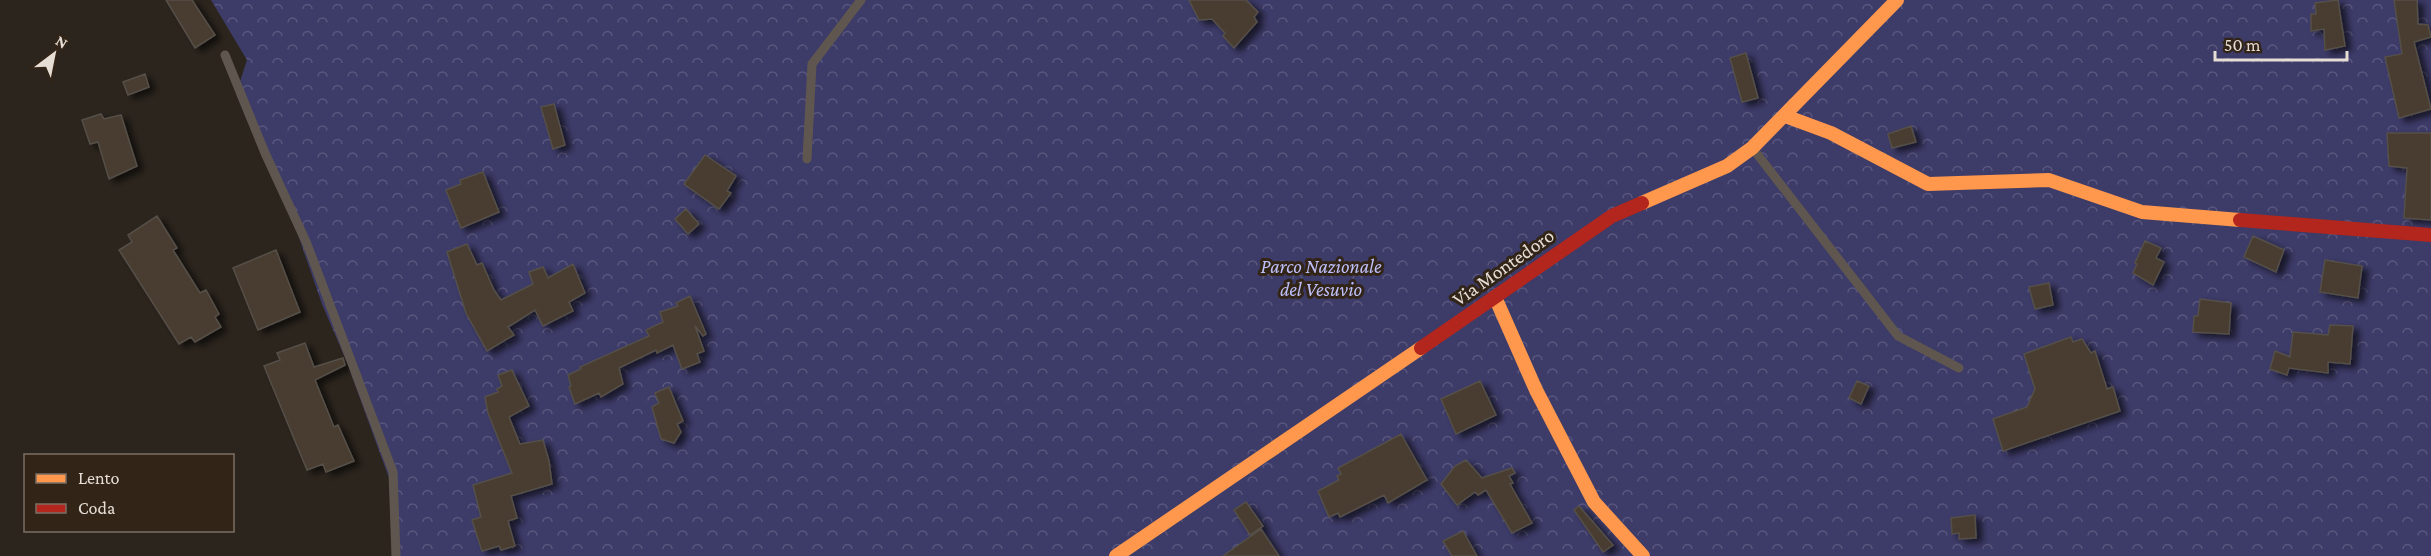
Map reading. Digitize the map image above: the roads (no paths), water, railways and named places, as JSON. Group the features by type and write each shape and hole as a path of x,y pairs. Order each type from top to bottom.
{"street":[{"name":"Via Montedoro","path":"1116,556 1612,216 1727,166 1752,148 1785,116 1897,0"},
{"path":"1785,116 1831,133 1928,184 2049,180 2142,212 2431,235"},
{"path":"1495,297 1536,390 1594,502 1643,556"}],"lane":[{"path":"807,159 812,64 861,0"},
{"path":"225,55 265,153 307,244 393,472 396,556"},
{"path":"1752,148 1898,336 1959,368"}],"park label":[{"name":"Parco Nazionale del Vesuvio","path":"1321,278"}]}
